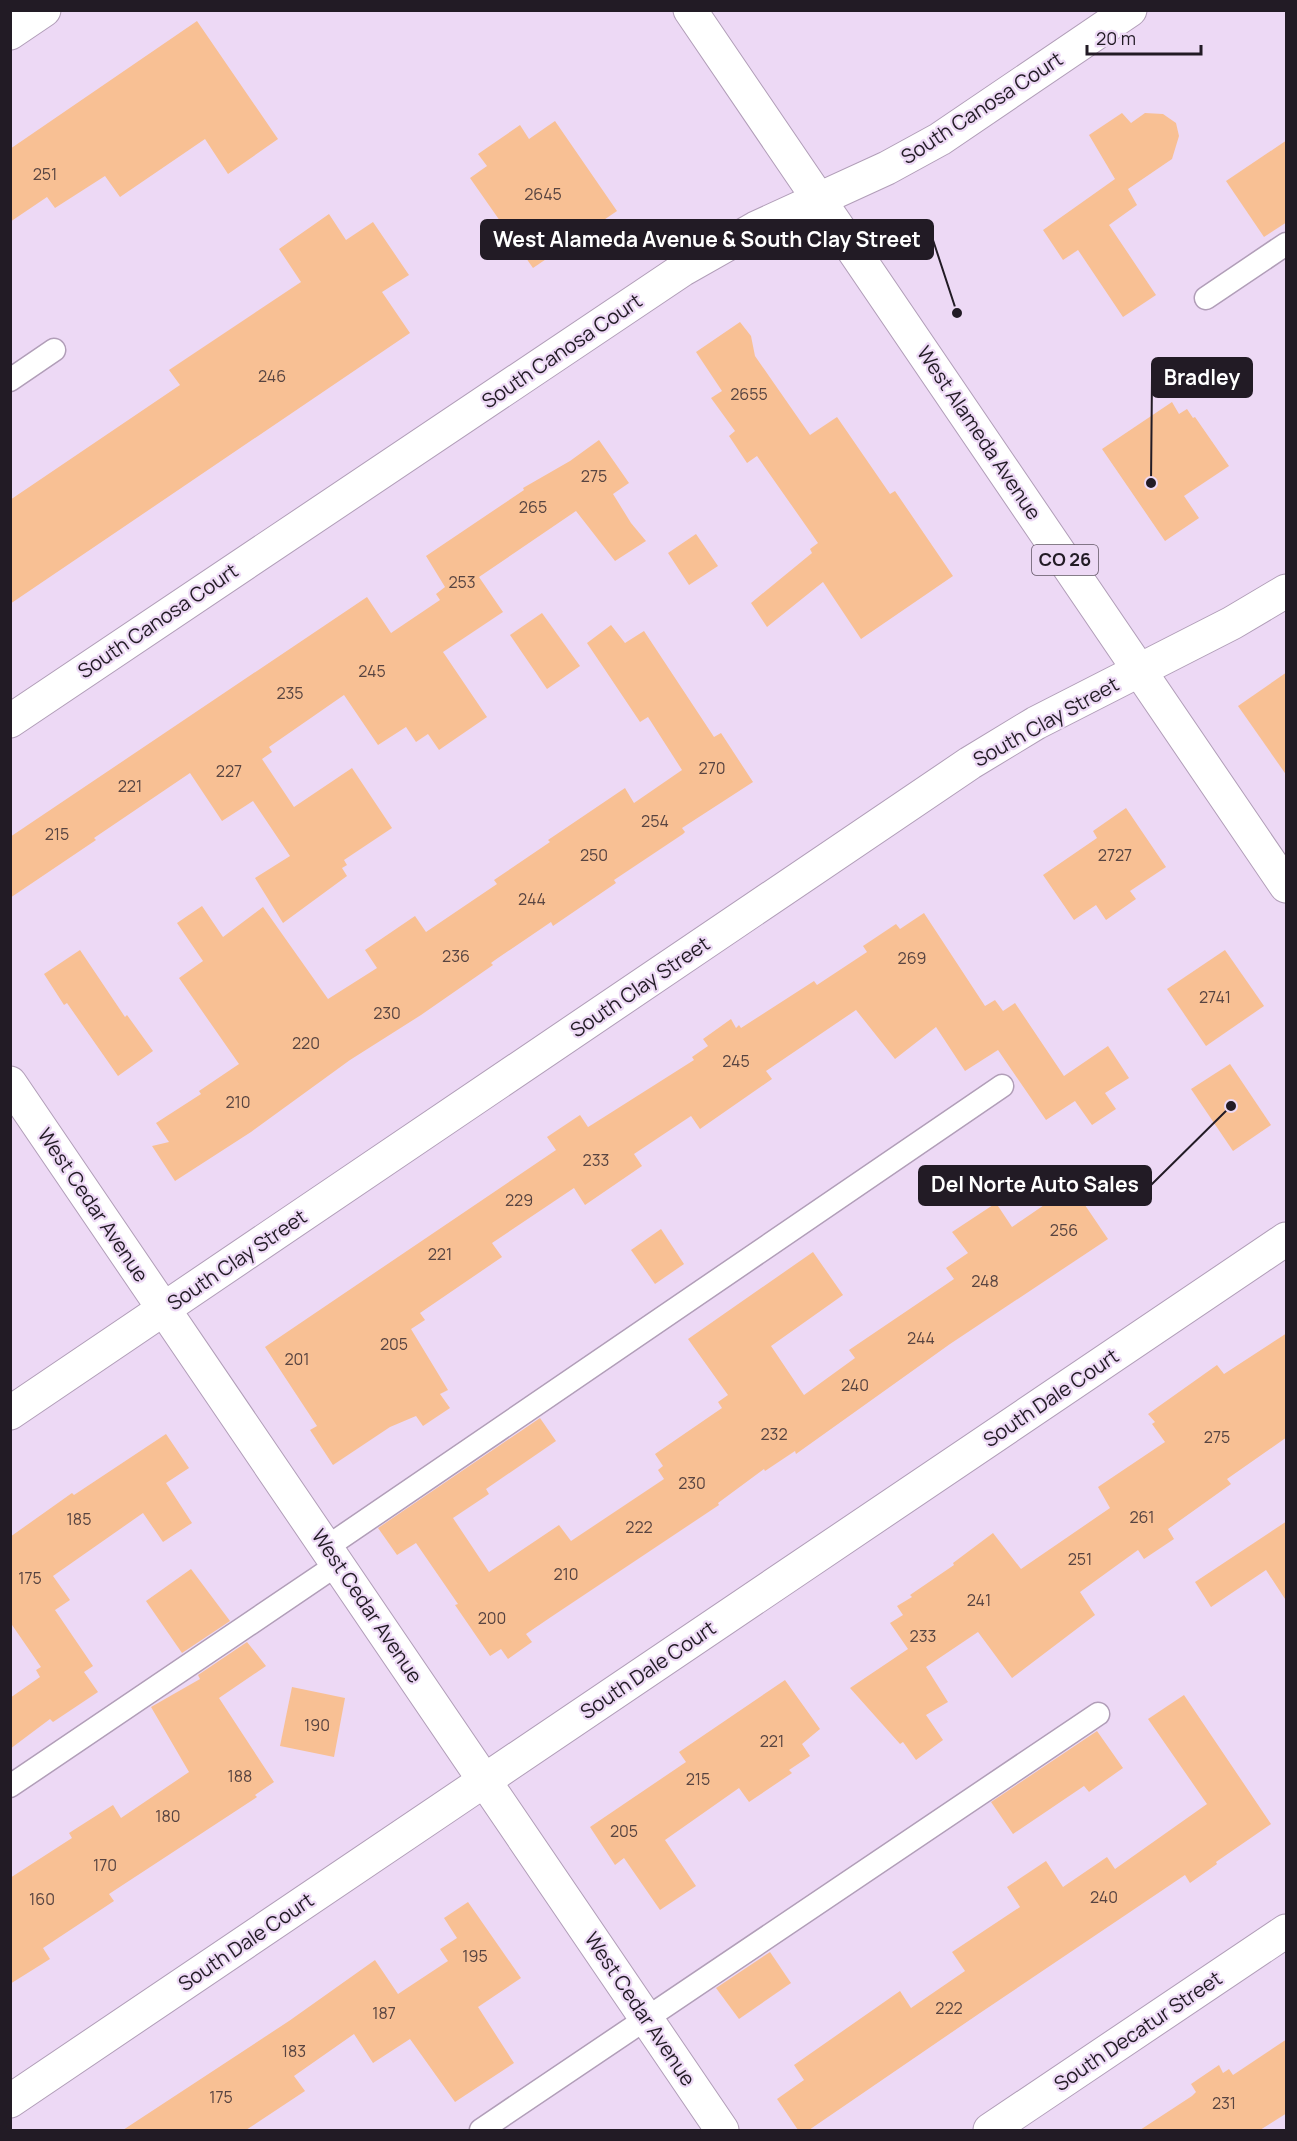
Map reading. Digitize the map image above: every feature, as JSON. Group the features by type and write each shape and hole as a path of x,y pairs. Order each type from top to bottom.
{"street":[{"path":"10,33 44,10"},
{"name":"West Alameda Avenue","path":"690,10 1287,885"},
{"name":"South Canosa Court","path":"10,721 682,270 756,228 887,168 940,139 1130,10"},
{"name":"South Clay Street","path":"10,1413 970,763 1036,723 1232,623 1287,591"},
{"name":"West Cedar Avenue","path":"10,1083 486,1779 722,2130"},
{"name":"South Dale Court","path":"10,2101 1287,1239"},
{"name":"South Decatur Street","path":"990,2130 1287,1931"}],"lane":[{"path":"1206,298 1287,244"},
{"path":"10,380 54,350"},
{"path":"10,1786 332,1555 1002,1086"},
{"path":"481,2130 1098,1714"}],"building":[{"path":"197,21 278,139 228,174 205,139 120,197 105,176 55,208 47,197 10,222 10,149"},
{"path":"1122,113 1131,123 1145,113 1163,114 1176,123 1179,136 1172,159 1128,189 1137,205 1109,225 1156,295 1123,317 1078,250 1063,260 1043,230 1115,179 1089,135"},
{"path":"555,121 617,211 533,268 470,178 487,166 478,154 520,125 529,139"},
{"path":"1287,140 1287,222 1264,237 1226,181"},
{"path":"329,214 346,240 373,222 409,275 382,292 410,333 10,604 10,500 180,385 169,370 301,282 279,249"},
{"path":"740,322 751,336 755,356 810,435 837,417 890,494 895,491 953,576 861,639 823,582 767,627 751,603 812,553 810,549 818,543 757,456 747,463 729,436 735,431 711,398 722,391 696,352"},
{"path":"1172,402 1179,414 1187,409 1193,418 1195,417 1229,466 1184,496 1199,518 1165,541 1102,449"},
{"path":"599,440 629,483 613,494 631,523 646,541 615,561 576,511 479,577 503,612 443,652 487,717 439,750 428,734 416,742 406,727 378,745 344,695 269,747 272,752 262,759 294,807 352,768 392,828 344,860 347,865 342,868 347,876 283,923 255,878 290,856 253,801 222,821 190,773 10,898 10,837 367,597 391,633 440,600 436,594 445,587 426,556 524,490 523,488 570,461"},
{"path":"696,534 718,566 689,585 668,553"},
{"path":"542,613 580,666 547,689 510,635"},
{"path":"611,625 625,643 644,631 714,737 721,733 753,782 682,828 685,832 683,834 614,880 616,883 553,926 551,922 421,1015 350,1060 251,1132 175,1181 152,1146 169,1142 156,1123 201,1094 199,1091 239,1064 179,978 203,961 177,923 202,906 223,937 263,907 328,999 377,968 365,950 415,916 426,932 497,884 494,880 550,842 548,840 625,788 634,803 682,770 648,717 640,722 587,643"},
{"path":"1287,672 1287,776 1238,706"},
{"path":"1126,808 1166,867 1130,891 1136,899 1106,920 1096,905 1074,920 1043,875 1097,838 1093,831"},
{"path":"924,913 985,1006 995,1000 1003,1011 1015,1003 1064,1076 1108,1046 1129,1078 1105,1093 1116,1109 1092,1125 1075,1101 1046,1120 998,1050 965,1071 936,1027 895,1059 856,1010 766,1071 772,1079 700,1129 691,1116 634,1154 642,1166 585,1205 574,1188 492,1243 502,1257 420,1313 425,1320 411,1329 448,1390 440,1394 450,1408 423,1426 416,1416 390,1427 333,1465 310,1430 317,1426 265,1347 556,1150 547,1137 580,1115 588,1127 694,1060 692,1057 708,1046 703,1039 731,1019 736,1028 739,1025 741,1028 814,981 817,985 867,952 863,946 896,924 900,929"},
{"path":"80,950 125,1017 127,1015 153,1051 118,1076 67,1003 64,1005 44,974"},
{"path":"1225,950 1264,1006 1206,1046 1167,989"},
{"path":"1230,1064 1271,1125 1233,1151 1191,1089"},
{"path":"1072,1186 1108,1239 950,1344 796,1454 795,1451 765,1471 764,1469 718,1503 719,1505 526,1634 532,1642 508,1659 501,1649 490,1656 416,1543 397,1555 378,1528 540,1418 556,1441 486,1489 489,1494 453,1518 489,1572 559,1525 571,1541 664,1479 658,1470 663,1466 655,1454 722,1408 718,1402 728,1395 688,1339 813,1252 843,1295 771,1346 804,1395 855,1358 849,1350 954,1279 946,1268 968,1253 952,1232 996,1203 1012,1227"},
{"path":"661,1229 684,1264 655,1284 631,1250"},
{"path":"1287,1333 1287,1437 1227,1479 1231,1484 1168,1529 1174,1539 1144,1559 1138,1550 1080,1592 1095,1615 1012,1678 978,1632 926,1667 948,1702 926,1715 943,1740 916,1760 903,1742 900,1744 850,1688 908,1649 890,1623 903,1615 897,1606 912,1597 910,1595 954,1565 953,1563 993,1533 1021,1569 1110,1508 1098,1487 1165,1442 1152,1424 1155,1422 1148,1414 1217,1365 1224,1374"},
{"path":"166,1434 189,1468 166,1483 192,1523 163,1542 143,1513 53,1576 70,1600 55,1610 93,1666 84,1672 98,1692 53,1722 50,1719 10,1749 10,1698 40,1677 36,1670 41,1667 10,1622 10,1537 72,1493 74,1495"},
{"path":"1287,1521 1287,1602 1266,1570 1211,1607 1195,1582"},
{"path":"191,1569 230,1621 182,1653 146,1601"},
{"path":"247,1642 266,1666 219,1698 274,1782 255,1795 257,1797 109,1894 114,1901 43,1948 50,1959 10,1984 10,1878 72,1838 69,1833 113,1805 121,1818 189,1772 151,1707 200,1679 198,1675"},
{"path":"785,1680 820,1729 802,1744 810,1756 789,1770 792,1773 749,1802 739,1788 665,1840 696,1886 660,1910 624,1858 615,1865 590,1827 686,1762 679,1752"},
{"path":"292,1687 345,1698 334,1757 280,1746"},
{"path":"1184,1695 1271,1824 1190,1883 1185,1875 809,2130 798,2130 777,2099 804,2080 794,2065 900,1991 911,2008 965,1971 952,1952 1020,1907 1007,1887 1046,1861 1063,1887 1107,1857 1115,1869 1207,1804 1148,1719"},
{"path":"1097,1731 1123,1768 1089,1792 1084,1786 1013,1834 991,1802"},
{"path":"468,1902 521,1978 478,2007 514,2063 455,2102 410,2039 373,2063 354,2034 294,2076 305,2091 246,2130 123,2130 289,2021 375,1960 398,1994 448,1961 440,1949 457,1938 444,1918"},
{"path":"770,1952 791,1983 739,2019 716,1988"},
{"path":"1287,2039 1287,2113 1260,2130 1140,2130 1192,2096 1196,2092 1191,2084 1219,2065 1223,2073 1229,2069 1233,2075"}],"place":[{"name":"West Alameda Avenue & South Clay Street","path":"957,313"},
{"name":"Bradley","path":"1151,483"},
{"name":"Del Norte Auto Sales","path":"1231,1106"}]}
